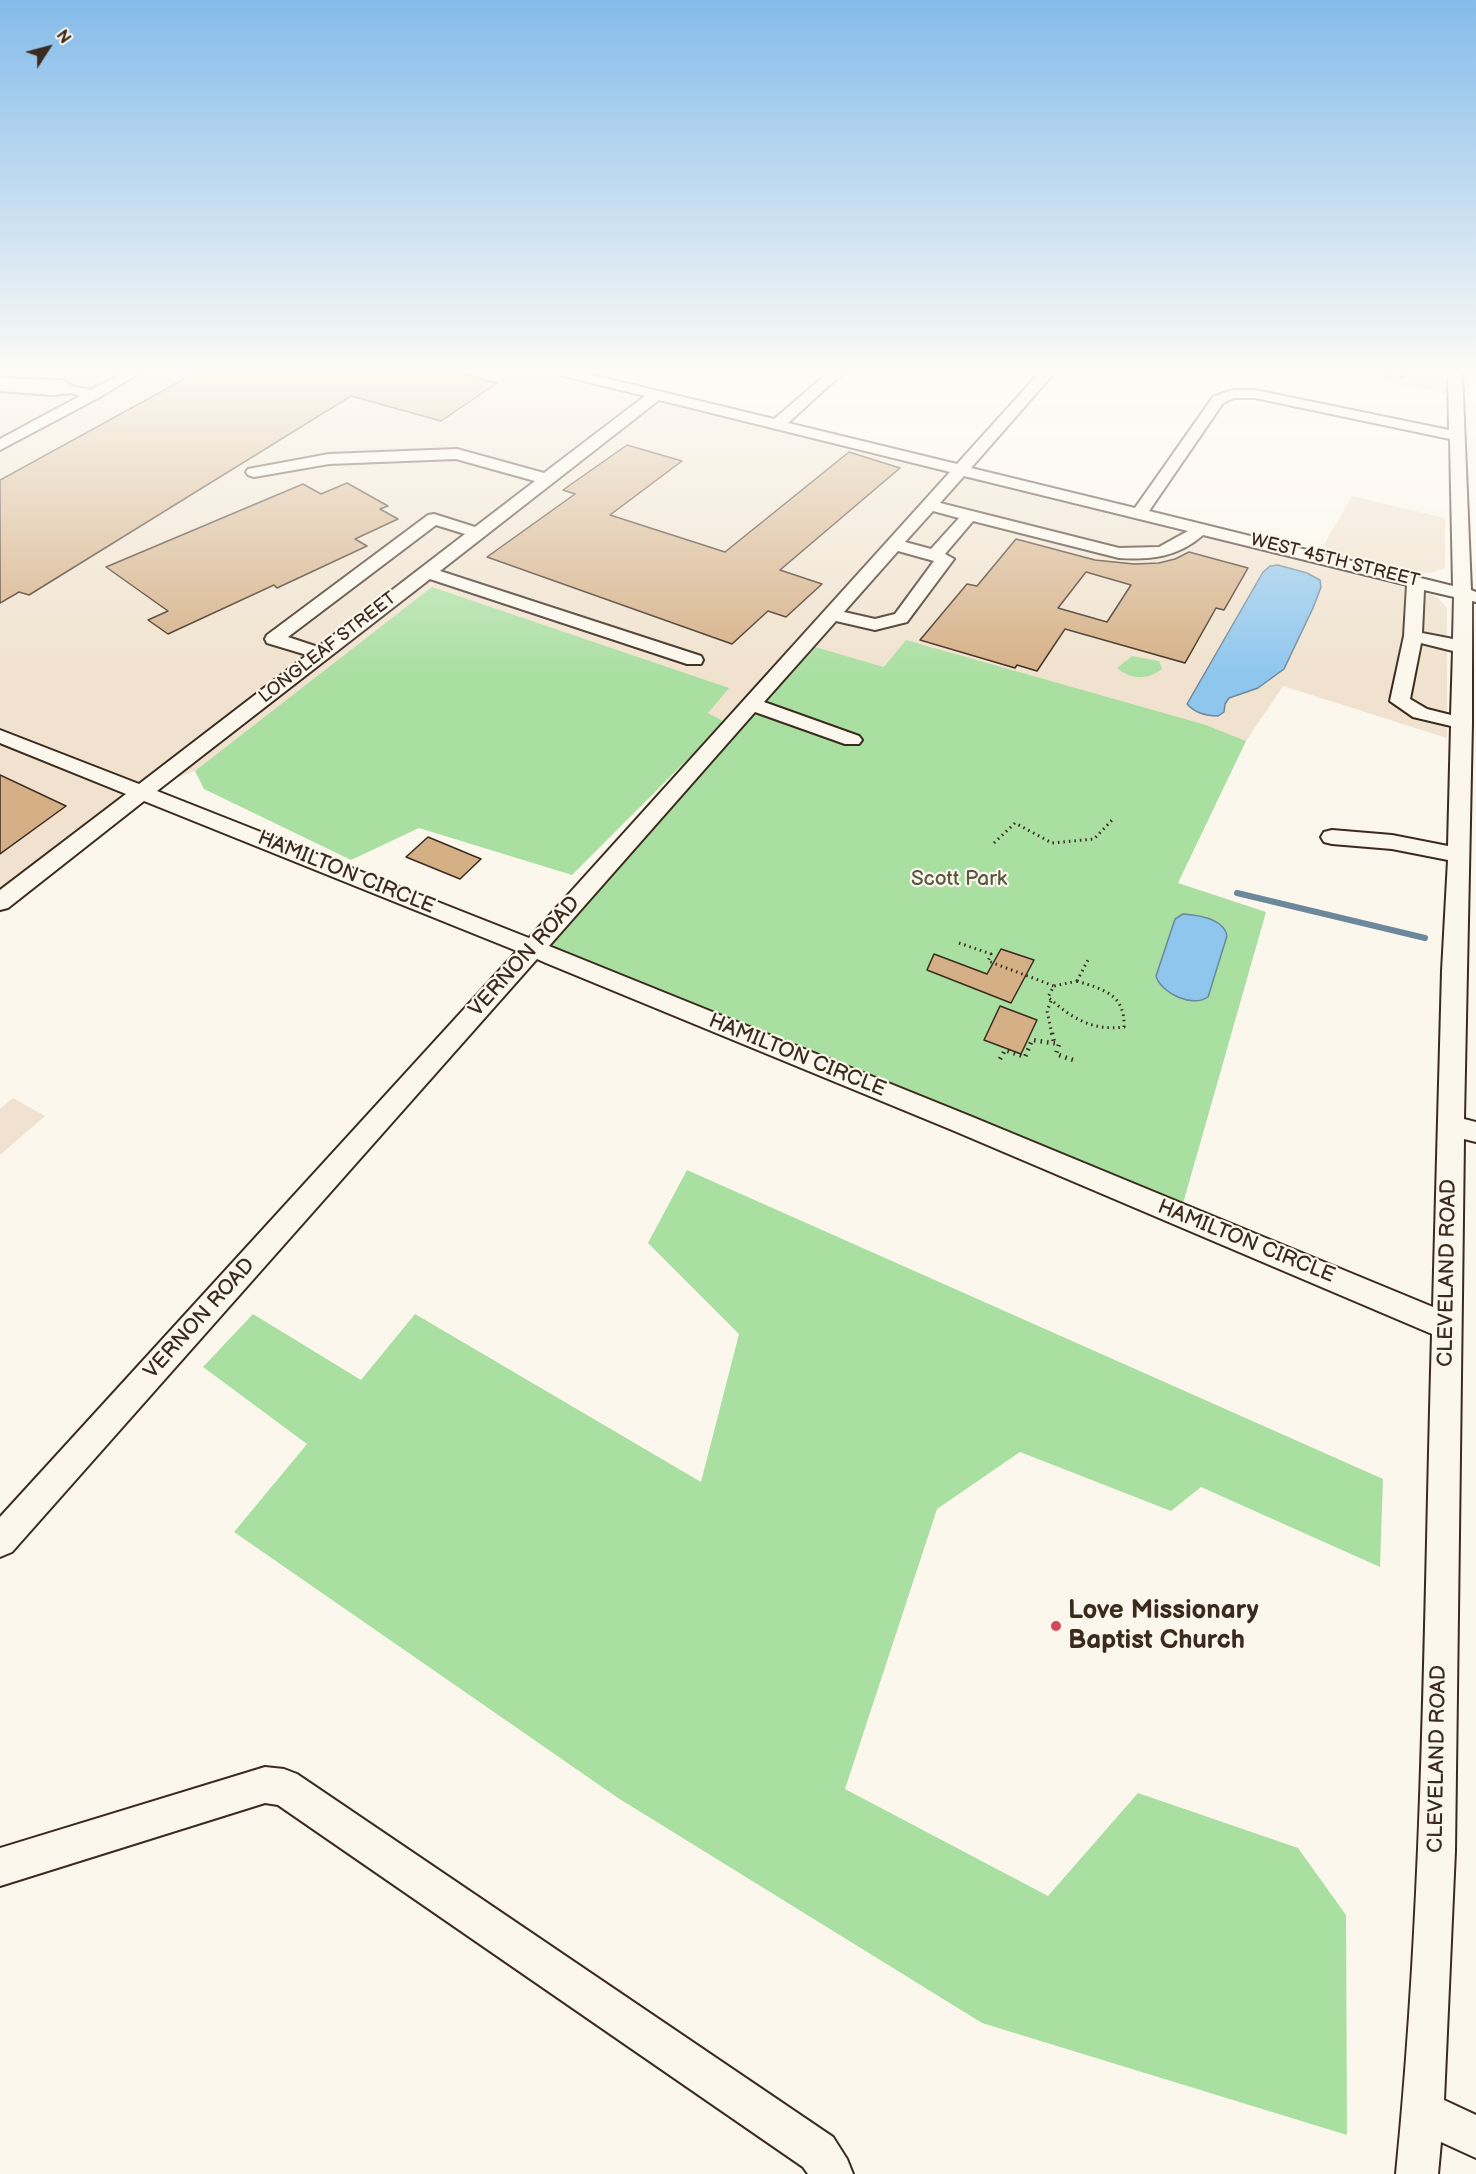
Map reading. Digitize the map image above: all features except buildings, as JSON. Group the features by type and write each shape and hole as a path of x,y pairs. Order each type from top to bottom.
{"street":[{"path":"527,473 547,479"},
{"name":"LONGLEAF STREET","path":"0,902 554,473"},
{"name":"VERNON ROAD","path":"0,1541 957,473"},
{"name":"WEST 45TH STREET","path":"974,473 1469,595"},
{"path":"1140,513 1167,473"},
{"name":"CLEVELAND ROAD","path":"1417,2174 1424,2111 1436,1851 1448,1327 1464,1129 1454,971 1459,855 1462,647 1469,595 1468,542 1458,473"},
{"path":"1459,486 1476,490"},
{"path":"928,505 1119,553 1150,555 1166,552 1185,543 1201,528"},
{"path":"934,555 969,516"},
{"path":"321,654 274,639 434,519 477,533"},
{"path":"830,614 875,625 901,618 945,559 893,544"},
{"path":"427,572 694,660"},
{"path":"1416,582 1413,636 1400,701 1420,713 1462,723"},
{"path":"1413,636 1462,647"},
{"path":"750,704 852,740"},
{"name":"HAMILTON CIRCLE","path":"0,736 961,1123 1448,1327"},
{"path":"1332,837 1392,842 1459,855"},
{"path":"0,1867 265,1785 284,1787 818,2152 832,2174"},
{"path":"1424,2111 1476,2137"}],"path":[{"path":"994,843 1015,823 1052,843 1094,839 1114,818"},
{"path":"959,943 992,954 987,961 1054,986 1077,981 1103,990 1121,1003 1125,1009 1124,1027 1107,1030 1095,1028 1071,1015 1048,997 1054,986"},
{"path":"1077,981 1088,960"},
{"path":"1051,1001 1047,1011 1054,1041"},
{"path":"1000,1059 1005,1050 1025,1057 1032,1040 1040,1043 1054,1041 1059,1044 1056,1054 1073,1060"}],"shaded area":[{"path":"0,473 945,473 1427,593 1437,597 1447,608 1447,738 1283,686 1246,741 1206,725 884,667 812,646 725,722 707,713 728,688 195,771 174,779 0,913"},
{"path":"1352,496 1445,518 1445,568 1430,573 1419,573 1321,550"},
{"path":"13,1098 45,1116 0,1155 0,1109"}],"green space":[{"path":"432,587 729,688 708,713 725,722 572,875 419,828 351,860 204,789 195,771"},
{"name":"Scott Park","path":"906,640 1206,725 1246,741 1178,883 1266,912 1182,1207 547,946 812,646 884,667"},
{"path":"1132,656 1159,661 1162,669 1157,673 1140,677 1128,675 1117,668"},
{"path":"687,1170 1383,1479 1380,1567 1201,1487 1171,1511 1020,1452 937,1509 845,1789 1048,1896 1138,1793 1298,1848 1346,1915 1347,2135 982,2023 618,1798 234,1532 307,1444 203,1367 253,1314 361,1380 415,1314 701,1482 739,1334 648,1243"}],"water":[{"path":"1278,565 1307,573 1320,580 1321,587 1284,669 1258,688 1229,698 1224,712 1218,716 1197,712 1187,704 1263,572 1270,566"},
{"path":"1183,914 1216,921 1225,930 1227,936 1208,997 1201,1000 1186,1000 1170,993 1156,976 1175,919"}],"waterway":[{"path":"1237,893 1425,938"}],"place":[{"name":"Love Missionary Baptist Church","path":"1056,1626"}]}
